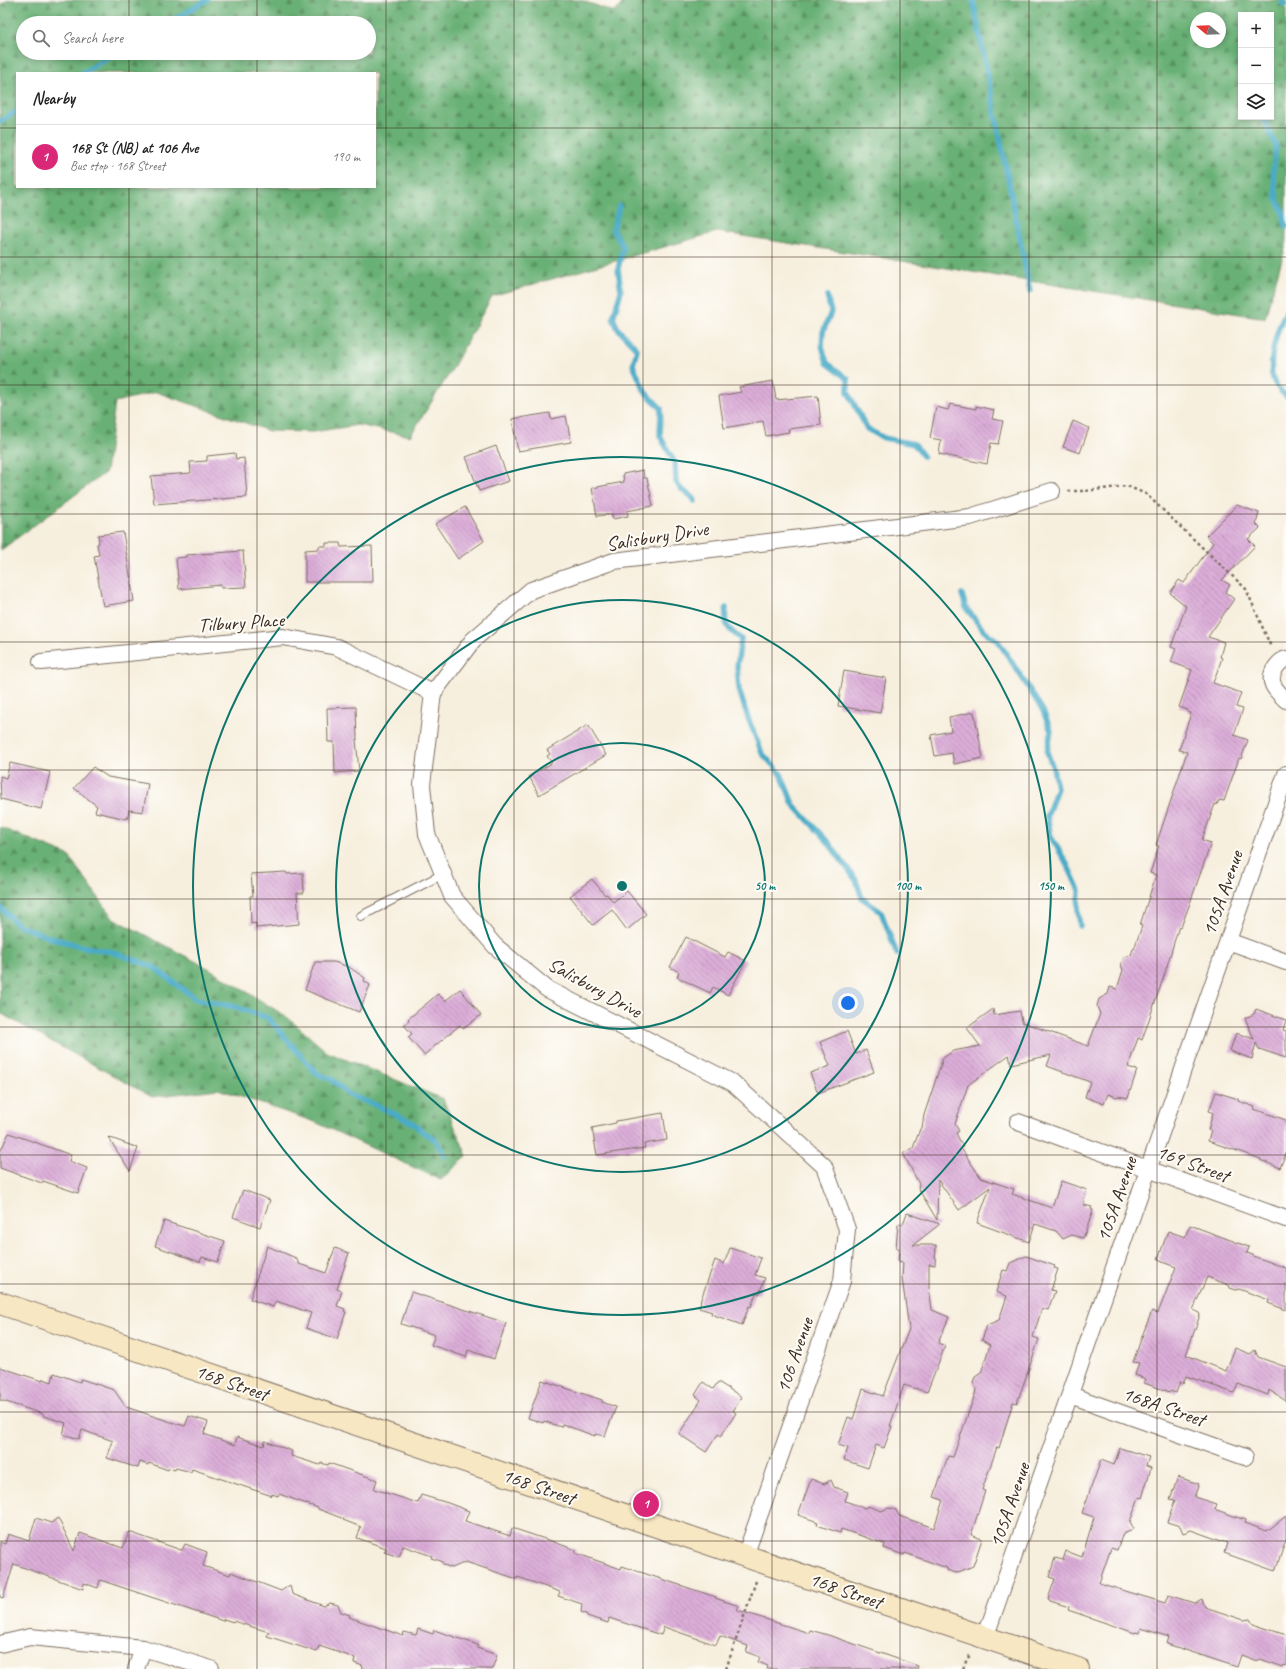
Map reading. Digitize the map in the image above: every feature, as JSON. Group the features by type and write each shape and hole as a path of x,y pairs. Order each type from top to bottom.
{"street":[{"name":"Salisbury Drive","path":"824,1166 732,1083 547,989 495,946 452,896 428,834 422,785 433,693 473,640 531,590 614,561 970,517 1052,491"},
{"name":"Tilbury Place","path":"41,662 283,636 337,647 433,693"},
{"path":"1280,656 1271,678 1276,691 1286,700"},
{"name":"105A Avenue","path":"985,1638 1286,774"},
{"path":"1228,941 1286,962"},
{"name":"169 Street","path":"1018,1122 1286,1219"},
{"name":"106 Avenue","path":"745,1556 842,1281 847,1229 824,1166"},
{"name":"168 Street","path":"0,1303 1078,1669"},
{"name":"168A Street","path":"1070,1395 1245,1456"},
{"path":"0,1644 30,1638 143,1648 211,1669"},
{"path":"136,1669 143,1648"}],"lane":[{"path":"361,916 443,874"}],"path":[{"path":"1052,491 1085,491 1127,486 1146,494 1246,589 1280,656"},
{"path":"726,1669 756,1581"},
{"path":"963,1669 971,1654"}],"green space":[{"path":"8,0 580,0 615,12 625,0 1286,0 1286,245 1265,318 717,232 492,296 451,371 410,436 358,425 313,432 269,431 156,392 115,402 106,472 1,550 0,5"},
{"path":"0,827 68,855 113,918 210,969 287,1017 327,1052 443,1099 467,1156 441,1180 315,1122 218,1089 152,1097 0,1013"}],"building":[{"path":"773,381 776,400 818,396 821,425 788,429 789,432 766,436 763,421 724,428 719,396 741,392 739,387"},
{"path":"950,404 976,409 976,406 994,410 992,419 1003,421 998,444 991,443 987,464 939,454 941,440 930,438 936,407 948,410"},
{"path":"550,413 551,419 566,416 571,442 518,451 512,419"},
{"path":"1073,421 1089,428 1080,453 1063,447"},
{"path":"496,446 509,481 479,491 466,457"},
{"path":"235,453 236,459 244,458 247,497 154,504 151,476 191,473 190,462 207,461 207,456"},
{"path":"643,470 644,478 647,478 653,506 627,511 628,516 613,519 612,514 597,516 592,488 624,482 623,474"},
{"path":"1237,505 1259,513 1256,524 1260,528 1248,539 1255,546 1222,580 1230,585 1225,592 1234,599 1208,637 1224,642 1220,657 1222,658 1213,683 1241,693 1236,707 1243,709 1234,735 1248,740 1241,759 1239,758 1224,801 1219,800 1217,805 1215,804 1202,840 1211,843 1181,927 1179,926 1142,1040 1138,1038 1128,1067 1137,1070 1128,1098 1108,1094 1104,1104 1085,1097 1090,1082 1047,1066 1051,1055 1011,1064 1009,1055 968,1085 955,1124 959,1131 956,1133 963,1147 961,1148 981,1178 1014,1189 1012,1194 1052,1208 1061,1181 1087,1190 1083,1201 1085,1202 1084,1205 1092,1207 1091,1209 1093,1210 1086,1231 1083,1238 1072,1235 1063,1239 1056,1231 1035,1224 1029,1242 977,1223 990,1187 959,1210 938,1180 937,1220 918,1188 919,1184 903,1153 913,1148 920,1129 922,1128 924,1115 943,1058 953,1051 980,1046 967,1028 993,1009 994,1015 1020,1011 1022,1022 1088,1046 1100,1014 1097,1006 1099,999 1108,994 1110,987 1117,989 1123,970 1121,965 1124,957 1131,955 1134,949 1156,875 1150,873 1159,846 1156,845 1187,752 1179,750 1191,713 1187,712 1188,710 1179,707 1192,670 1171,662 1176,649 1171,647 1186,606 1170,593 1179,580 1184,583 1213,543 1206,536"},
{"path":"465,507 484,541 458,559 435,524"},
{"path":"123,532 134,601 103,606 94,556 99,555 97,544 99,543 98,535"},
{"path":"326,543 340,543 341,547 372,546 373,582 305,582 305,550 319,549 319,546 326,546"},
{"path":"243,551 246,587 221,588 221,585 179,589 176,558 186,557 186,555"},
{"path":"844,671 886,678 880,713 838,706"},
{"path":"356,707 357,740 356,739 359,771 335,773 334,742 328,742 327,708"},
{"path":"974,712 983,758 954,764 952,753 935,756 931,735 951,731 949,717"},
{"path":"588,725 606,755 539,795 529,776 552,763 547,756 550,754 547,750"},
{"path":"10,763 50,772 41,809 1,799 0,776 6,778"},
{"path":"93,767 108,777 148,784 143,812 129,810 127,819 95,812 97,806 74,788"},
{"path":"286,872 287,874 303,873 304,893 297,893 299,924 256,928 256,923 251,924 250,896 253,896 251,874"},
{"path":"592,879 613,902 627,891 646,914 627,930 612,910 593,925 570,896"},
{"path":"686,937 725,957 728,952 746,961 728,995 713,987 710,993 677,977 679,972 670,967"},
{"path":"315,962 334,962 349,967 365,978 364,981 370,985 359,1012 305,990"},
{"path":"460,989 481,1015 463,1029 460,1025 424,1055 408,1037 412,1034 404,1025 409,1021 408,1019 438,994 445,1001"},
{"path":"1256,1009 1286,1020 1283,1030 1286,1031 1286,1058 1259,1049 1256,1043 1252,1059 1230,1051 1236,1033 1254,1039 1245,1018 1254,1014"},
{"path":"847,1031 856,1054 866,1050 874,1072 818,1093 810,1073 830,1066 820,1042"},
{"path":"1216,1092 1238,1099 1238,1101 1255,1107 1254,1109 1286,1120 1286,1153 1280,1168 1260,1160 1261,1159 1208,1141 1211,1131 1208,1130 1213,1113 1209,1111"},
{"path":"663,1113 667,1140 644,1144 645,1148 597,1155 592,1128 616,1123 616,1121"},
{"path":"9,1133 71,1155 69,1161 87,1168 78,1193 43,1181 42,1183 0,1168 0,1152"},
{"path":"108,1137 138,1148 130,1171 121,1157"},
{"path":"243,1190 270,1200 260,1227 233,1217"},
{"path":"907,1213 940,1224 913,1245 936,1245 935,1265 929,1264 929,1287 932,1310 949,1317 938,1343 945,1346 927,1392 904,1385 884,1448 876,1445 868,1468 844,1460 848,1448 838,1445 848,1417 853,1419 863,1389 883,1396 909,1329 902,1278 903,1263 898,1262 899,1248 896,1248 898,1224 903,1224"},
{"path":"164,1221 225,1241 218,1262 202,1257 200,1262 155,1246"},
{"path":"1190,1225 1249,1247 1247,1253 1286,1268 1286,1310 1268,1303 1269,1300 1239,1289 1236,1290 1230,1288 1229,1285 1207,1277 1193,1310 1200,1315 1186,1355 1226,1371 1235,1348 1250,1354 1255,1350 1258,1357 1286,1367 1286,1401 1269,1390 1268,1395 1238,1384 1234,1393 1186,1376 1183,1384 1180,1382 1176,1393 1170,1392 1144,1383 1146,1379 1135,1375 1139,1363 1133,1362 1144,1331 1152,1311 1158,1313 1176,1267 1158,1259 1168,1231 1185,1237"},
{"path":"267,1246 296,1258 299,1264 326,1273 335,1248 349,1253 337,1289 342,1291 337,1306 345,1309 344,1311 346,1312 337,1339 306,1328 311,1313 276,1301 273,1307 250,1299"},
{"path":"730,1248 761,1258 755,1275 765,1278 759,1294 756,1293 751,1307 749,1306 742,1325 699,1308 715,1260 724,1264"},
{"path":"1026,1256 1055,1266 1054,1268 1058,1269 1051,1290 1055,1291 1048,1310 1042,1308 1033,1337 1039,1339 1017,1403 1013,1402 999,1448 997,1447 982,1490 985,1491 971,1535 982,1539 973,1566 956,1573 947,1570 947,1568 905,1553 904,1555 884,1548 885,1544 841,1529 840,1533 817,1525 818,1522 798,1515 811,1479 824,1484 831,1480 834,1487 848,1492 845,1501 865,1508 868,1506 881,1511 889,1508 896,1510 899,1516 934,1528 943,1500 934,1497 948,1456 953,1457 975,1394 976,1389 973,1382 975,1377 981,1373 990,1345 982,1340 987,1325 999,1320 1007,1296 996,1292 1003,1270 1007,1271 1010,1263"},
{"path":"411,1292 506,1323 494,1359 468,1350 466,1357 431,1345 435,1335 401,1324"},
{"path":"0,1367 42,1381 43,1379 52,1382 54,1373 80,1382 81,1379 114,1390 126,1407 185,1426 189,1416 208,1422 204,1434 235,1445 237,1437 264,1446 265,1441 292,1451 291,1456 320,1465 321,1463 328,1465 329,1463 377,1480 374,1489 418,1503 421,1495 469,1511 465,1521 510,1536 512,1528 576,1550 575,1553 621,1569 622,1566 716,1597 715,1598 739,1606 737,1610 809,1633 810,1630 828,1635 918,1666 917,1669 767,1669 768,1666 758,1662 760,1657 746,1652 748,1646 720,1636 716,1645 664,1627 661,1635 609,1618 608,1623 587,1616 587,1614 581,1612 582,1604 558,1596 560,1592 518,1577 517,1579 466,1562 452,1568 444,1565 441,1561 431,1558 432,1556 403,1546 399,1557 384,1552 386,1548 357,1538 361,1527 318,1508 279,1494 278,1496 272,1494 272,1496 192,1469 191,1472 176,1468 175,1470 169,1468 168,1470 149,1463 148,1465 140,1462 138,1468 107,1458 113,1441 82,1430 79,1439 63,1434 66,1423 0,1400"},
{"path":"542,1380 602,1400 602,1402 616,1407 605,1436 595,1434 595,1436 562,1424 561,1427 544,1421 543,1423 528,1418"},
{"path":"703,1382 713,1389 718,1382 742,1397 733,1411 736,1413 721,1436 718,1434 706,1452 679,1434 701,1400 695,1395"},
{"path":"1120,1448 1149,1457 1146,1466 1151,1468 1142,1498 1139,1497 1130,1522 1133,1529 1123,1533 1117,1550 1111,1548 1099,1583 1165,1603 1168,1595 1194,1603 1202,1599 1205,1607 1244,1620 1250,1619 1253,1624 1286,1635 1286,1667 1283,1666 1282,1668 1258,1659 1257,1661 1241,1655 1237,1667 1167,1644 1169,1637 1141,1628 1140,1633 1135,1633 1068,1610 1069,1607 1048,1599 1055,1579 1049,1577 1055,1558 1063,1560 1066,1551 1082,1557 1094,1517 1082,1513 1101,1460 1114,1465"},
{"path":"1178,1477 1199,1484 1194,1497 1216,1504 1214,1509 1245,1520 1244,1523 1267,1531 1286,1516 1286,1540 1275,1571 1224,1553 1227,1543 1191,1530 1183,1533 1180,1526 1167,1522 1175,1500 1170,1499"},
{"path":"36,1518 51,1523 58,1518 74,1551 80,1533 123,1548 129,1532 181,1550 185,1544 207,1552 203,1566 230,1575 231,1572 281,1591 290,1585 292,1594 324,1606 330,1603 338,1605 341,1612 350,1615 349,1617 403,1636 404,1632 416,1635 418,1629 433,1634 434,1630 478,1645 477,1648 497,1655 492,1669 362,1669 363,1666 354,1663 355,1658 319,1646 317,1652 267,1636 269,1632 233,1621 224,1619 223,1621 100,1580 98,1588 84,1583 83,1589 14,1564 3,1598 0,1597 0,1542 5,1544 8,1534 29,1541"}],"waterway":[{"path":"180,16 207,0"},
{"path":"973,0 1030,291"},
{"path":"1282,3 1286,4"},
{"path":"84,72 104,60"},
{"path":"0,121 16,112"},
{"path":"1264,120 1276,146 1273,172 1277,200 1283,212 1286,227"},
{"path":"619,206 613,230 623,247 618,269 621,291 613,318 618,329 637,349 633,365 645,392 661,408 660,436 675,463 676,482 680,488 695,501"},
{"path":"827,296 831,312 823,332 822,346 827,363 848,379 848,392 867,429 884,438 914,444 923,456"},
{"path":"1286,312 1279,326 1274,344 1272,363 1274,382 1278,389 1286,396"},
{"path":"962,594 966,608 984,631 998,641 1021,676 1043,711 1051,731 1047,752 1053,768 1057,788 1047,816 1051,837 1067,864 1079,890 1078,910 1080,926"},
{"path":"726,608 726,623 732,632 741,639 737,666 739,690 762,753 781,774 793,804 828,842 856,880 862,898 881,912 897,954"},
{"path":"0,907 18,925 48,937 80,946 112,952 152,966 196,999 236,1007 268,1018 317,1074 331,1079 349,1095 378,1106 413,1123 423,1132 435,1139 445,1156"}],"place":[{"name":"168 St (NB) at 106 Ave","path":"646,1504"}]}
